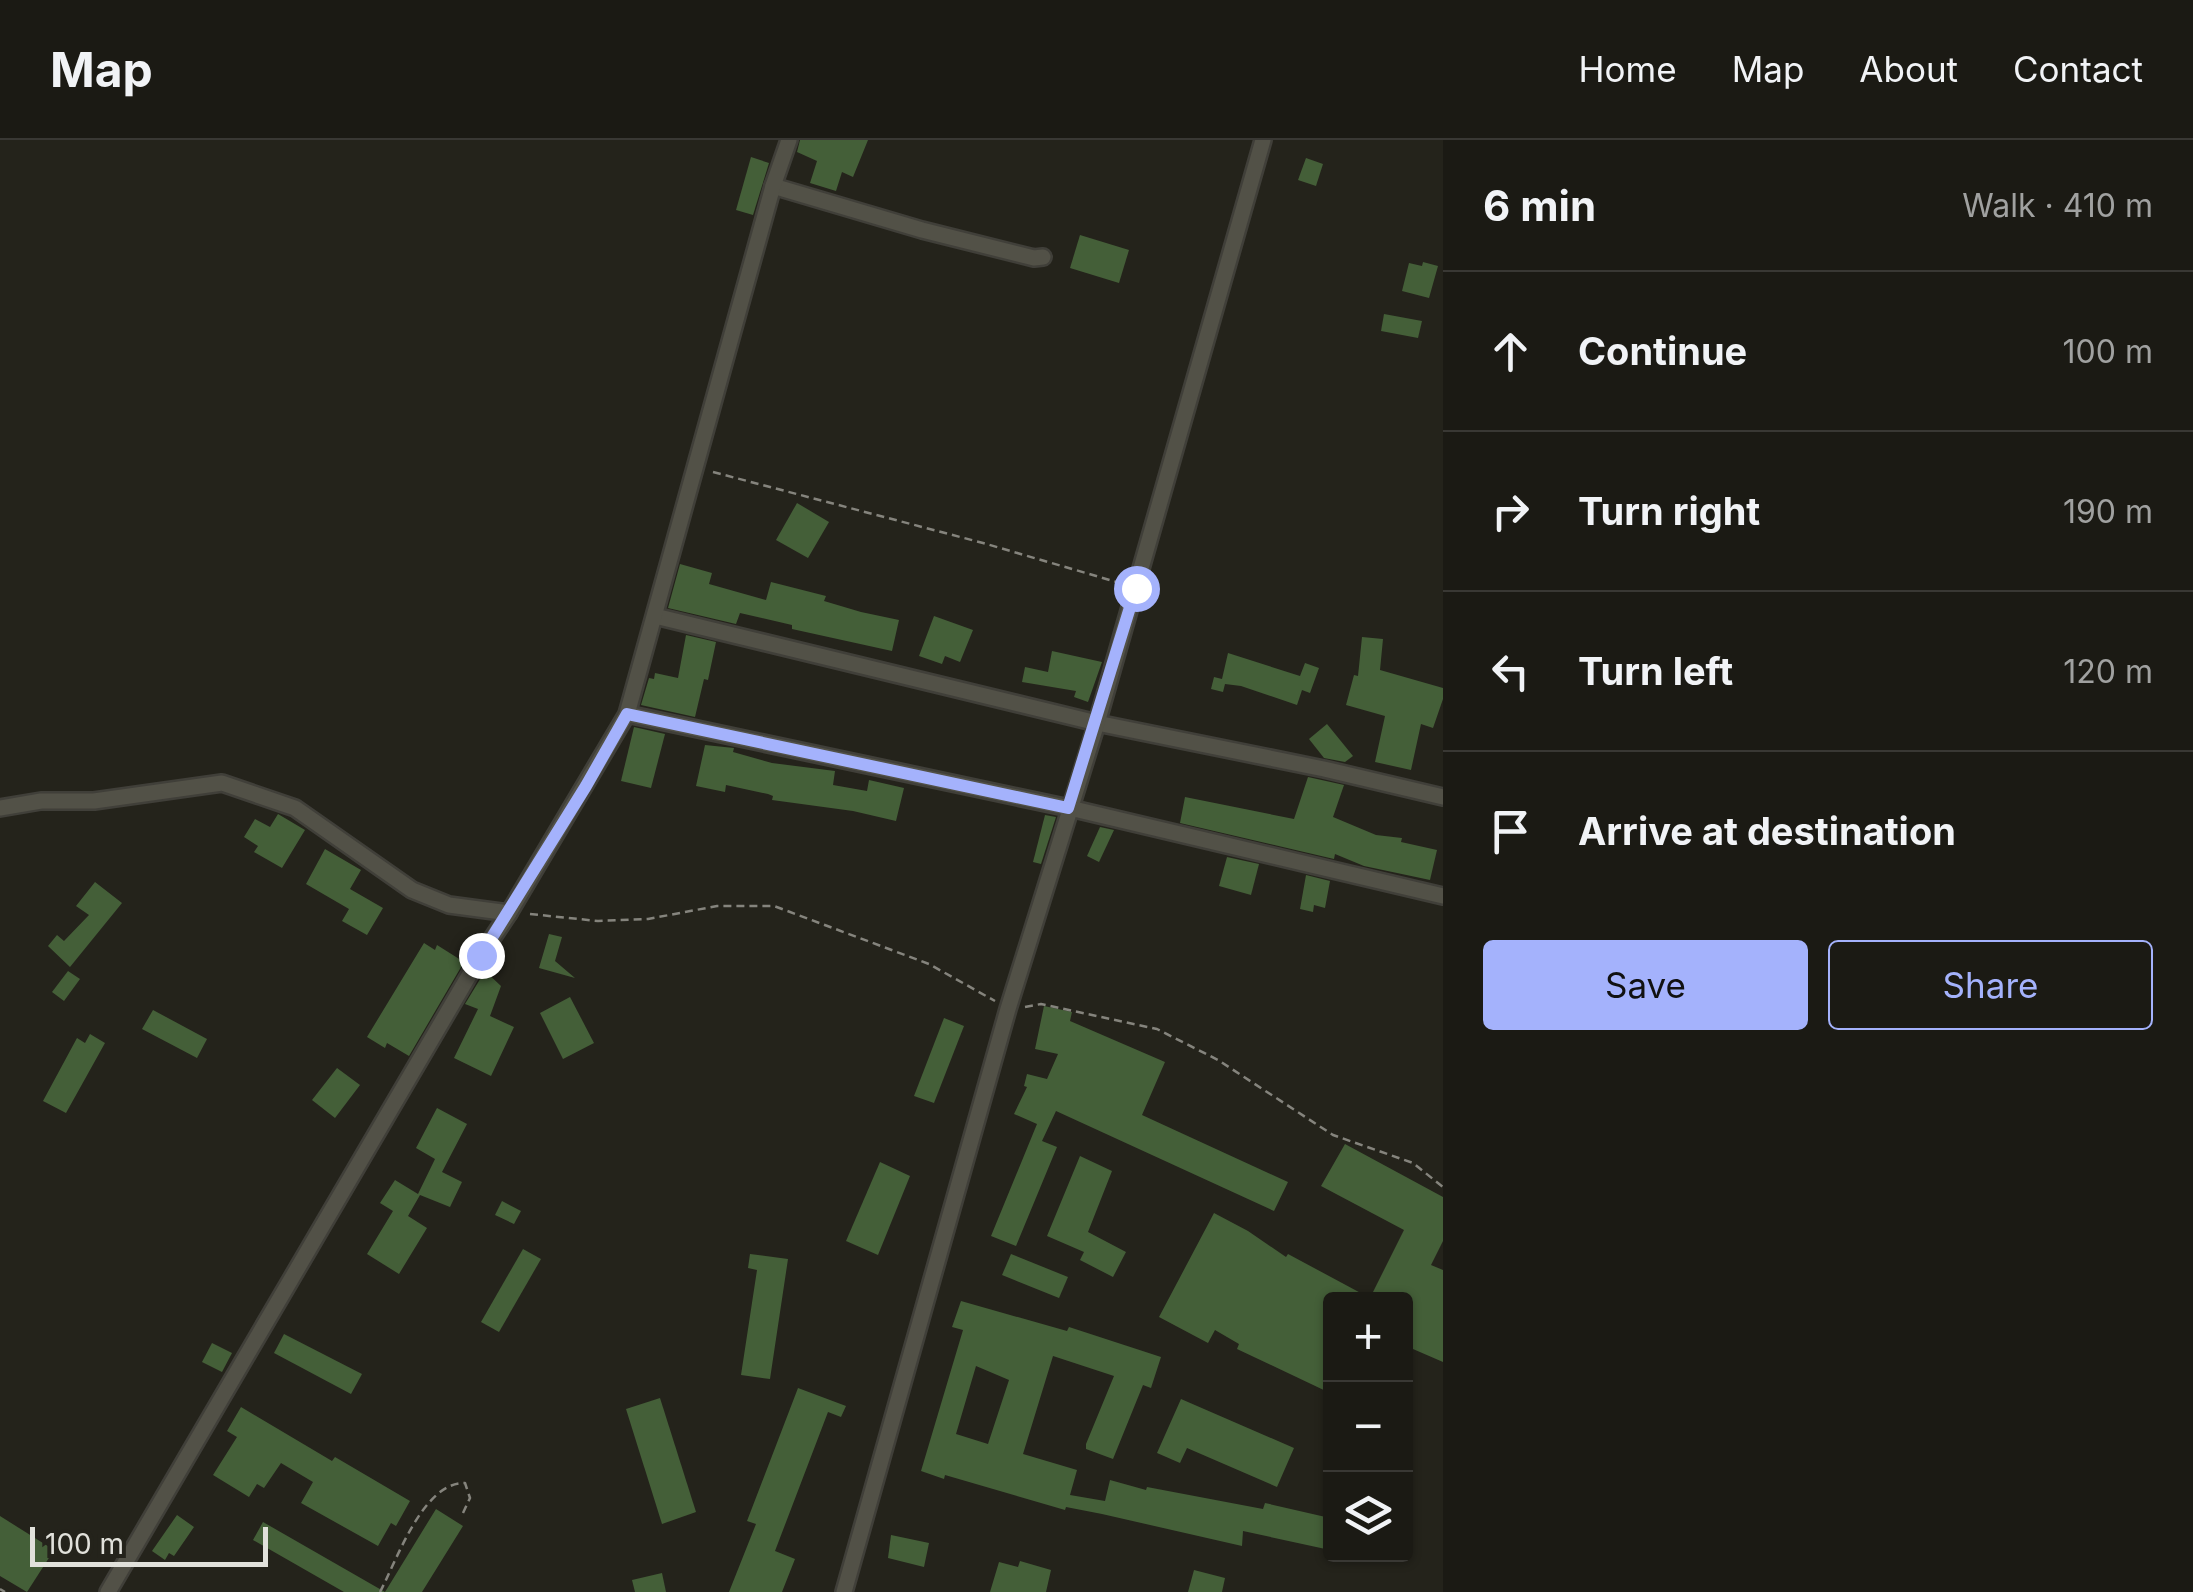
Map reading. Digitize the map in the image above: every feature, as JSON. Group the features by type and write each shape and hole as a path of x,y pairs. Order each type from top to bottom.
{"street":[{"path":"108,1592 481,955 627,714 789,140"},
{"path":"844,1592 1008,1009 1097,723 1264,140"},
{"path":"773,186 922,230 1042,257"},
{"path":"655,616 1097,723 1443,797"},
{"path":"627,714 1068,808 1443,896"},
{"path":"0,808 94,801 222,783 295,808 412,890 449,905 509,913"}],"path":[{"path":"695,468 984,543 1136,588"},
{"path":"509,913 598,921 648,919 717,906 774,906 930,964 1008,1009 1041,1004 1157,1029 1218,1060 1333,1135 1413,1163 1443,1187"},
{"path":"380,1592 426,1504 442,1490 465,1484 470,1498 464,1513"},
{"path":"0,1589 5,1592"}],"building":[{"path":"800,140 868,140 853,177 842,172 836,191 810,183 817,161 797,152"},
{"path":"751,157 769,163 753,215 736,210"},
{"path":"1306,158 1323,164 1316,186 1298,180"},
{"path":"1080,235 1129,250 1119,283 1070,268"},
{"path":"1423,262 1438,266 1429,298 1402,291 1409,263 1422,266"},
{"path":"1384,314 1422,321 1418,338 1381,331"},
{"path":"797,503 829,522 808,558 776,540"},
{"path":"680,564 712,573 709,584 766,600 771,582 826,596 824,601 861,612 899,620 892,651 740,613 736,624 668,608"},
{"path":"934,616 973,630 960,662 945,656 942,664 919,656"},
{"path":"686,635 716,642 695,717 641,705 649,678 654,679 655,673 678,678"},
{"path":"1362,637 1383,639 1380,670 1443,688 1433,728 1421,724 1411,770 1375,762 1385,716 1346,705 1354,675 1358,676"},
{"path":"1052,651 1102,662 1088,702 1074,697 1076,691 1022,682 1025,667 1048,672"},
{"path":"1228,653 1300,676 1305,663 1319,668 1310,693 1302,690 1297,705 1241,686 1225,684 1223,692 1211,689 1214,677 1222,679"},
{"path":"1327,724 1353,756 1345,762 1324,758 1309,739"},
{"path":"634,727 665,734 651,788 621,781"},
{"path":"705,745 734,748 733,752 772,763 835,771 833,785 867,791 869,780 904,788 896,821 772,800 773,796 768,794 726,785 725,792 696,786"},
{"path":"1308,777 1344,785 1333,817 1376,835 1402,838 1401,842 1437,850 1430,880 1364,866 1335,854 1334,859 1180,823 1185,797 1294,819"},
{"path":"278,814 305,830 282,868 254,852 258,846 244,837 255,819 270,827"},
{"path":"1045,815 1056,817 1041,864 1033,862"},
{"path":"1100,827 1114,830 1099,862 1087,856"},
{"path":"325,849 361,870 350,889 383,908 367,935 342,921 349,909 306,884"},
{"path":"1227,857 1259,864 1251,895 1219,886"},
{"path":"1306,875 1330,881 1325,908 1314,905 1313,912 1300,909"},
{"path":"95,882 122,903 70,967 48,946 57,935 64,941 89,915 76,906"},
{"path":"549,934 562,937 555,961 575,978 539,968"},
{"path":"424,943 435,950 437,945 464,962 409,1056 367,1037"},
{"path":"68,971 80,979 64,1001 52,992"},
{"path":"485,971 501,986 490,1016 514,1027 491,1076 454,1058 478,1009 465,1004"},
{"path":"570,997 594,1043 563,1059 540,1013"},
{"path":"1044,1006 1072,1012 1070,1021 1165,1062 1142,1115 1288,1182 1274,1211 1056,1111 1042,1141 1057,1147 1016,1246 991,1236 1037,1124 1014,1114 1027,1087 1027,1074 1047,1079 1058,1054 1035,1049"},
{"path":"153,1010 207,1039 197,1058 142,1029"},
{"path":"944,1018 964,1026 934,1103 914,1096"},
{"path":"90,1034 105,1043 66,1113 43,1101 77,1038 85,1043"},
{"path":"337,1068 360,1085 335,1118 312,1100"},
{"path":"437,1108 467,1124 442,1172 462,1182 450,1207 420,1195 408,1216 427,1228 399,1274 367,1254 393,1211 380,1203 395,1180 418,1194 435,1159 416,1148"},
{"path":"1345,1144 1443,1197 1443,1241 1431,1265 1443,1270 1443,1362 1413,1349 1413,1292 1373,1292 1404,1230 1321,1186"},
{"path":"1080,1156 1112,1171 1088,1232 1126,1252 1113,1277 1080,1260 1084,1252 1047,1236"},
{"path":"880,1162 910,1176 878,1255 846,1241"},
{"path":"502,1201 521,1211 514,1224 495,1215"},
{"path":"1214,1213 1286,1257 1288,1254 1359,1292 1323,1292 1323,1390 1237,1349 1239,1344 1215,1330 1208,1343 1159,1317"},
{"path":"523,1249 541,1259 499,1332 481,1322"},
{"path":"750,1254 788,1259 770,1379 741,1375 757,1270 748,1268"},
{"path":"1011,1254 1068,1277 1059,1298 1002,1275"},
{"path":"961,1301 1067,1331 1069,1327 1161,1357 1151,1388 1143,1385 1113,1459 1086,1449 1086,1444 1114,1376 1053,1356 1023,1454 1077,1470 1070,1495 1105,1501 1110,1480 1146,1490 1147,1487 1263,1509 1265,1503 1323,1516 1323,1548 1243,1531 1242,1546 1102,1514 1066,1507 1065,1510 921,1471 963,1330 952,1327","holes":["976,1366 1009,1380 988,1444 956,1434"]},
{"path":"284,1334 362,1374 351,1394 274,1353"},
{"path":"212,1343 232,1353 222,1372 202,1362"},
{"path":"798,1388 846,1406 841,1417 828,1412 775,1551 795,1559 782,1592 729,1592 756,1524 747,1521"},
{"path":"660,1398 696,1512 662,1524 626,1409"},
{"path":"1181,1399 1294,1448 1277,1487 1187,1448 1180,1463 1157,1453"},
{"path":"241,1407 410,1501 396,1526 391,1523 378,1546 301,1503 313,1482 281,1463 264,1488 257,1484 249,1497 213,1475 237,1437 227,1431"},
{"path":"436,1509 463,1526 422,1592 385,1592"},
{"path":"177,1515 194,1527 174,1556 169,1553 165,1560 152,1551"},
{"path":"0,1516 54,1550 27,1592 0,1576"},
{"path":"263,1522 385,1592 344,1592 253,1540"},
{"path":"891,1535 929,1543 924,1567 888,1558"},
{"path":"1020,1561 1051,1570 1046,1592 990,1592 999,1562 1018,1567"},
{"path":"1194,1570 1225,1578 1222,1592 1188,1592"},
{"path":"662,1573 666,1592 635,1592 632,1580"}],"route":[{"path":"481,955 627,714 1068,808 1136,588"}]}
